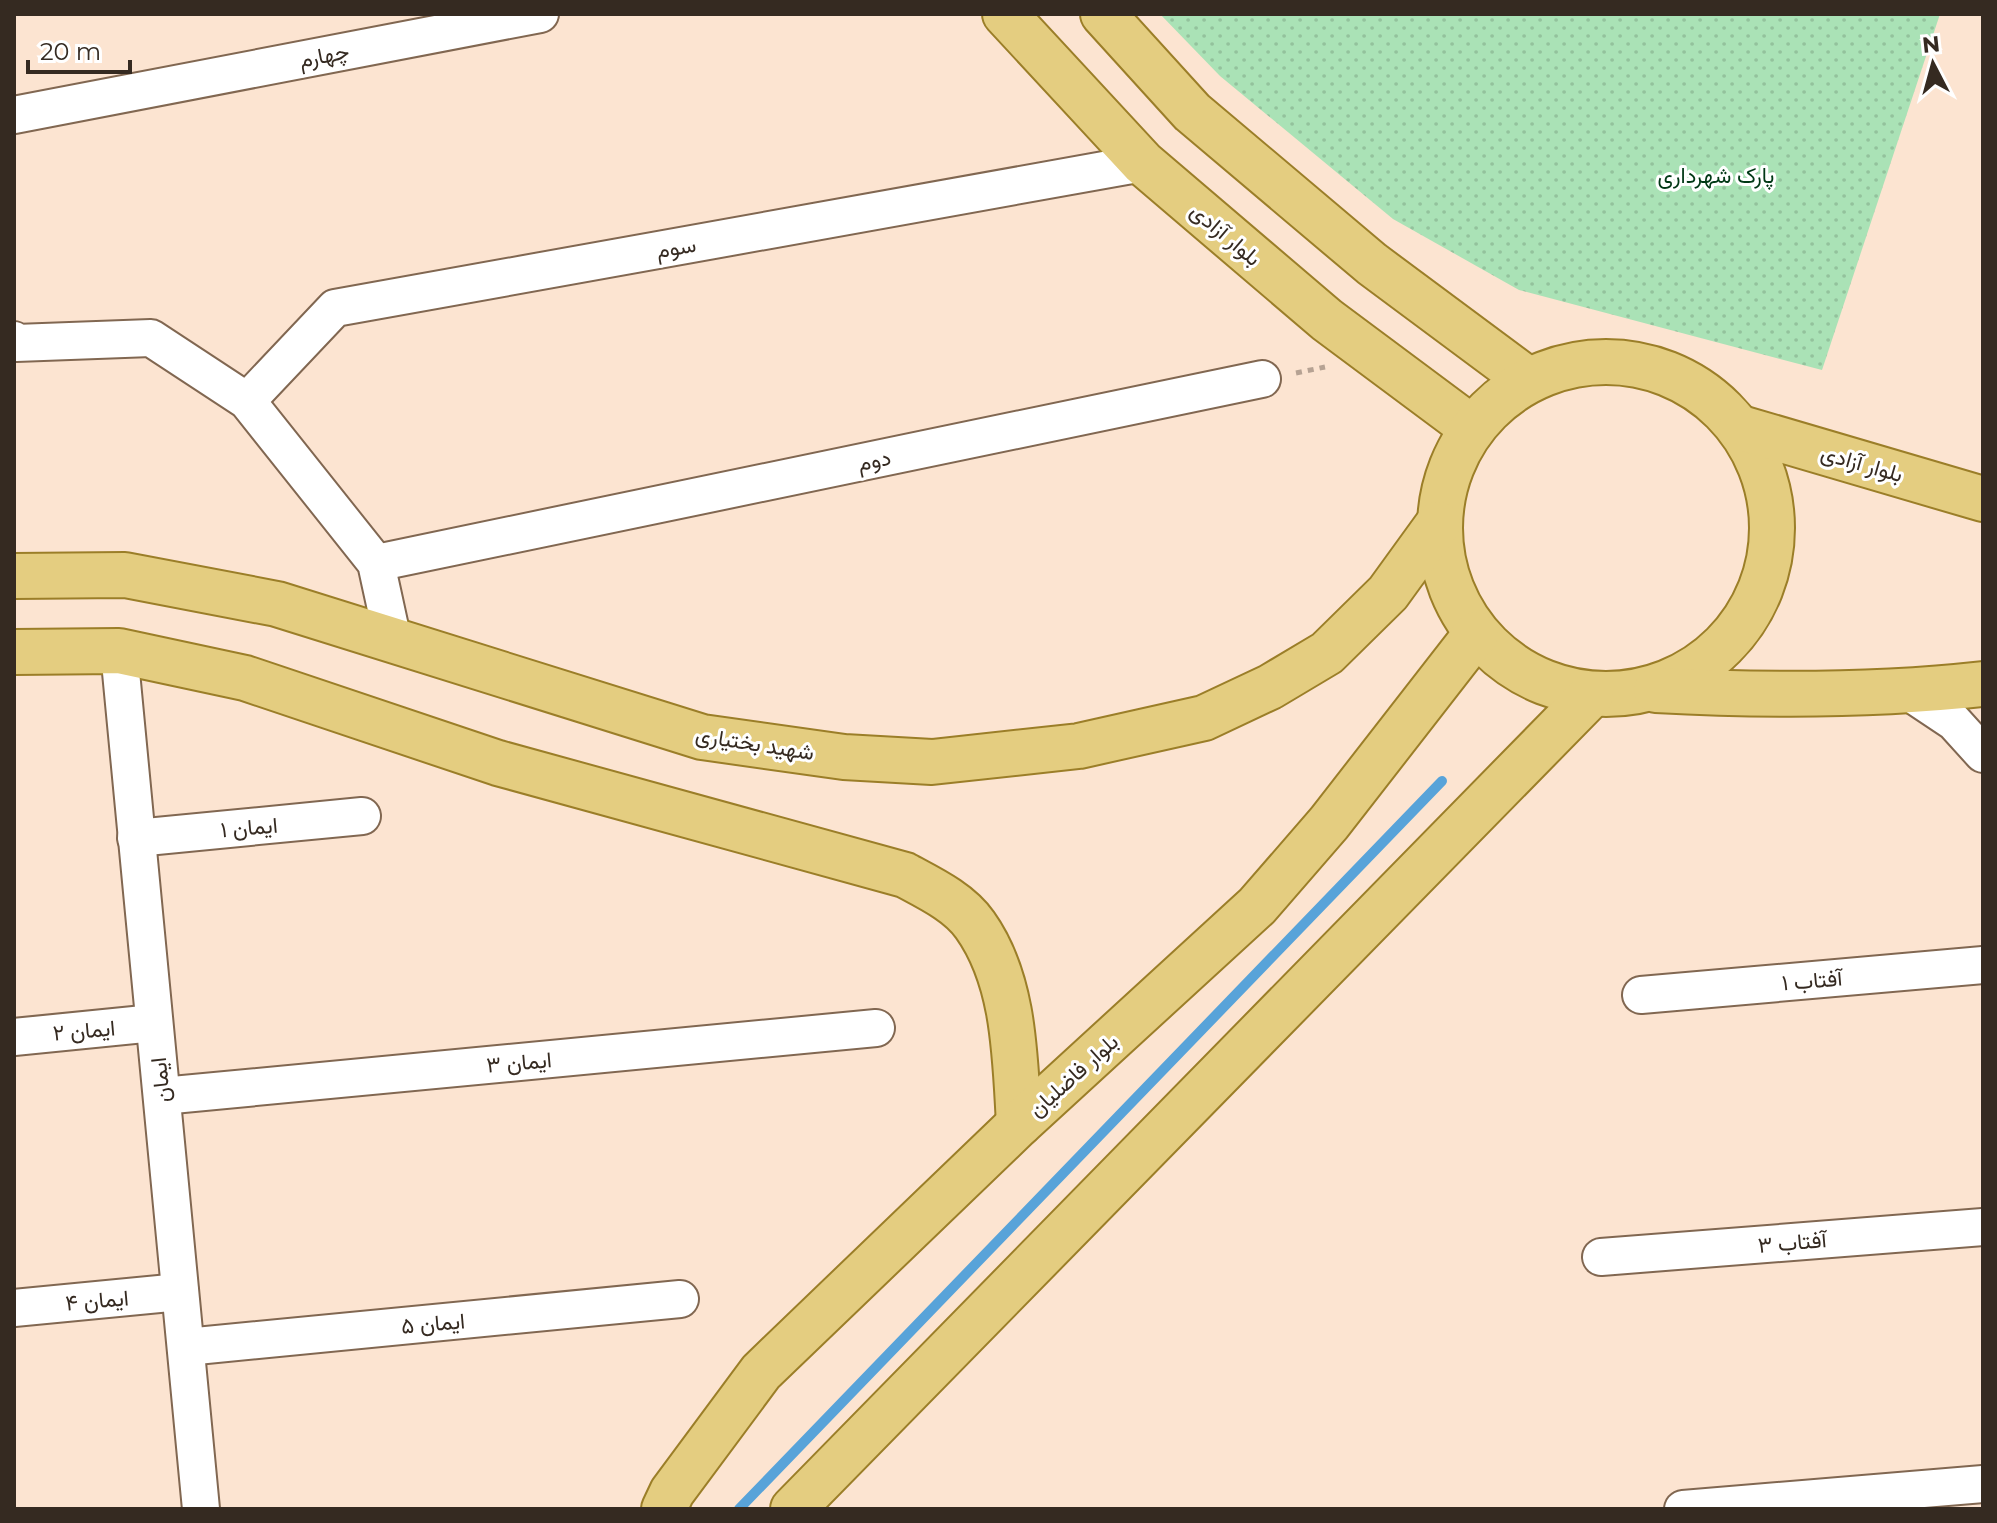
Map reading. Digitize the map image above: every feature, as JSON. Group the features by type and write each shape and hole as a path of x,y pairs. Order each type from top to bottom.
{"main road":[{"name":"بلوار آزادی","path":"1005,14 1143,163 1373,357 1472,428"},
{"path":"1103,14 1192,112 1372,264 1528,380"},
{"path":"1650,690 1693,671 1705,662 1729,642 1756,604 1771,560 1774,514 1764,468 1741,428 1698,388 1644,365 1585,362 1528,380 1497,401 1472,428 1447,474 1438,524 1447,583 1476,634 1509,664 1548,685 1591,695 1621,695 1650,690 1768,696 1909,692 1983,684"},
{"name":"بلوار آزادی","path":"1741,428 1983,499"},
{"name":"شهید بختیاری","path":"14,576 125,575 277,604 702,737 844,757 932,762 1079,746 1204,718 1270,687 1327,653 1388,593 1438,524"},
{"name":"بلوار فاضلیان","path":"664,1509 672,1492 761,1372 1019,1124 1257,906 1329,823 1476,634"},
{"path":"14,652 119,651 245,678 498,763 905,875 943,896 975,925 998,974 1013,1034 1019,1124"},
{"path":"793,1509 1591,695"}],"street":[{"name":"چهارم","path":"14,115 540,14"},
{"name":"سوم","path":"247,401 335,308 1143,163"},
{"path":"14,340 16,343 151,338 247,401 376,563 393,641"},
{"name":"دوم","path":"376,563 1262,379"},
{"name":"ایمان","path":"119,651 201,1509"},
{"path":"1909,692 1954,722 1983,754"},
{"name":"ایمان ۱","path":"136,838 362,816"},
{"name":"آفتاب ۱","path":"1641,995 1983,965"},
{"name":"ایمان ۲","path":"14,1037 154,1023"},
{"name":"ایمان ۳","path":"162,1096 876,1028"},
{"name":"آفتاب ۳","path":"1601,1257 1983,1227"},
{"name":"ایمان ۴","path":"14,1308 180,1292"},
{"name":"ایمان ۵","path":"186,1347 680,1299"},
{"path":"1683,1509 1983,1484"}],"path":[{"path":"1262,379 1373,357"}],"green space":[{"name":"پارک شهرداری","path":"1160,14 1940,14 1822,370 1519,290 1393,219 1220,76"}],"waterway":[{"path":"739,1509 1442,781"}]}
